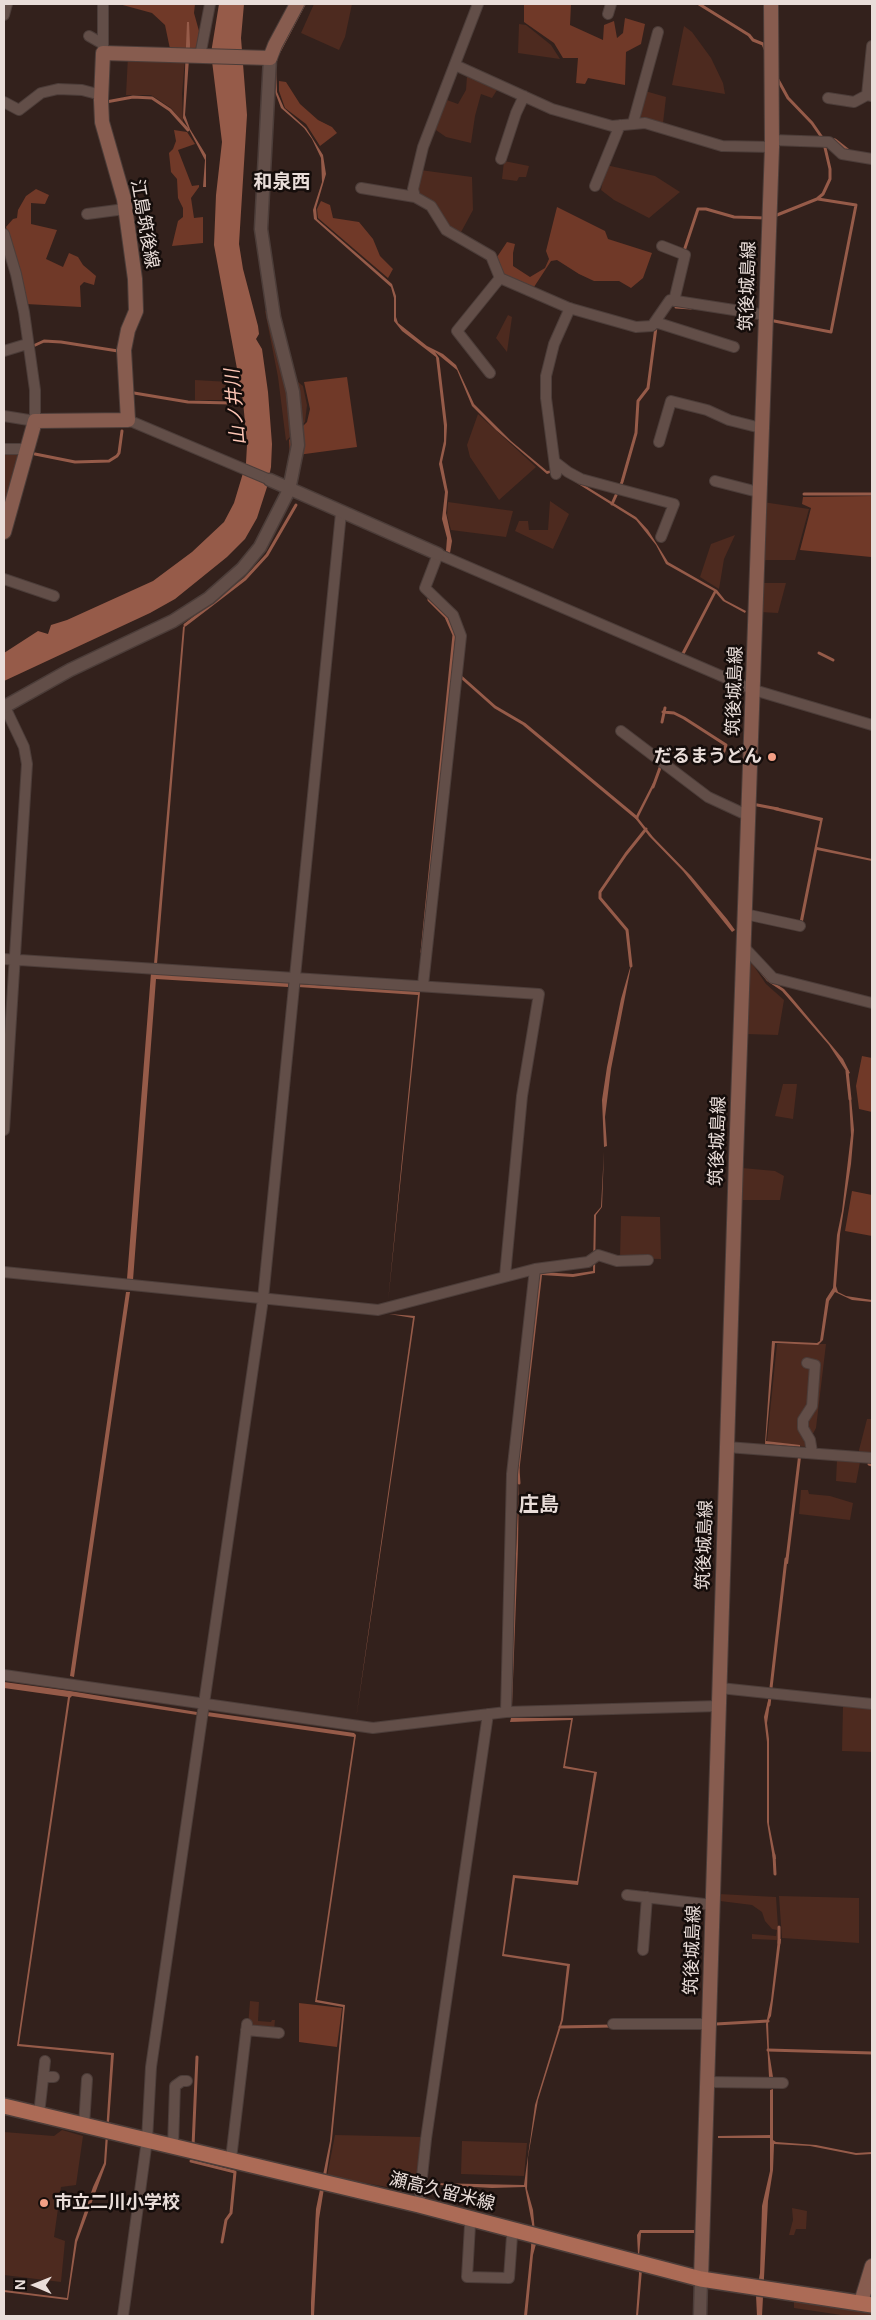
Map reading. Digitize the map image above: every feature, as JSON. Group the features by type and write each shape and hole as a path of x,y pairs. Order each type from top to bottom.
{"main road":[{"path":"103,48 202,56 270,58 274,45 297,4"},
{"name":"筑後城島線","path":"702,2279 743,946 754,690 758,492 772,143 771,4"},
{"name":"江島筑後線","path":"103,48 102,122 125,209 135,279 136,311 128,330 124,350 128,420"},
{"path":"4,532 7,508 35,421 128,420"},
{"name":"瀬高久留米線","path":"4,2106 419,2205 702,2279 867,2303"},
{"path":"867,2303 872,2266"}],"street":[{"path":"4,14 7,4"},
{"path":"103,4 103,48"},
{"path":"202,56 210,4"},
{"path":"415,197 413,190 423,147 478,4"},
{"path":"633,123 658,32"},
{"path":"88,36 103,48"},
{"path":"828,98 854,102 869,96 872,46"},
{"path":"4,1130 27,764 24,747 4,707 70,670 173,621 208,598 242,569 260,547 289,490 298,445 294,392 274,317 261,229 270,58"},
{"path":"455,65 552,109 612,126 645,123 722,146 829,142 842,154 872,158"},
{"path":"4,102 19,110 41,93 58,89 82,90 101,94"},
{"path":"501,159 516,113 524,96"},
{"path":"595,186 620,125"},
{"path":"361,188 415,197 431,206 446,230 491,256 500,278 570,308 636,327 652,326 670,300 766,314"},
{"path":"87,214 125,209"},
{"path":"4,234 16,274 35,390 35,421 4,416"},
{"path":"662,246 685,255 674,301"},
{"path":"490,373 457,331 500,278"},
{"path":"556,474 546,398 546,376 554,344 570,308"},
{"path":"655,322 734,347"},
{"path":"4,351 27,344"},
{"path":"659,442 672,401 707,410 729,420 761,428"},
{"path":"128,420 754,690 872,726"},
{"path":"4,449 27,450"},
{"path":"555,462 581,479 674,504 661,537"},
{"path":"715,481 758,492"},
{"path":"123,2316 147,2140 151,2067 262,1299 341,513"},
{"path":"423,985 461,636 453,616 425,588 438,554"},
{"path":"4,579 54,596"},
{"path":"621,731 708,797 749,816"},
{"path":"745,914 800,926"},
{"path":"743,946 773,978 872,1003"},
{"path":"4,959 539,994 522,1096 505,1276"},
{"path":"4,1272 378,1310 535,1269 588,1262 598,1255 617,1261 648,1260"},
{"path":"506,1712 512,1474 535,1269"},
{"path":"807,1363 814,1365 812,1406 803,1420 803,1428 810,1440 812,1452"},
{"path":"727,1447 872,1458"},
{"path":"4,1675 373,1728 506,1712 719,1706"},
{"path":"720,1688 872,1704"},
{"path":"419,2205 426,2139 488,1714"},
{"path":"627,1895 713,1905"},
{"path":"643,1950 647,1897"},
{"path":"614,2024 709,2024"},
{"path":"231,2159 246,2027 279,2034"},
{"path":"39,2114 49,2077 45,2061"},
{"path":"84,2125 87,2079"},
{"path":"173,2146 175,2086 182,2081 187,2081"},
{"path":"707,2082 783,2083"},
{"path":"472,2219 467,2277 509,2278 512,2236 516,2230"},
{"path":"700,2316 702,2279"}],"shaded area":[{"path":"119,4 195,4 194,13 199,31 197,50 170,49 165,25 152,13"},
{"path":"219,4 244,4 241,38 247,115 239,244 243,269 258,326 259,334 256,339 262,349 268,392 272,444 271,467 267,487 257,518 245,539 227,557 175,599 150,613 4,681 4,653 38,631 48,634 51,625 67,620 153,581 192,552 224,522 234,503 246,463 247,445 243,401 214,245 216,195 222,142 211,53"},
{"path":"303,4 306,4 278,57 276,66 277,92 284,108 306,128 323,155 326,174 316,208 317,219 392,284 396,296 396,317 398,323 427,346 443,354 456,365 474,404 511,441 547,471 553,470 553,472 547,474 496,430 472,406 457,370 435,352 439,358 447,425 446,444 442,462 448,492 446,513 452,541 450,553 446,551 447,538 442,519 445,492 439,464 444,441 444,426 436,357 402,331 394,321 394,298 391,287 314,219 313,210 322,182 321,158 312,139 304,128 281,108 275,92 276,56"},
{"path":"314,4 352,4 345,37 339,50 301,33"},
{"path":"524,4 571,4 570,25 603,40 604,25 614,21 617,38 623,33 625,18 645,24 641,44 626,52 625,85 588,78 585,84 576,83 578,58 563,58 554,43 524,22"},
{"path":"187,22 189,22 190,45 185,115 190,129 206,155 206,187 203,187 205,160 183,118"},
{"path":"519,24 526,25 551,45 560,59 518,53"},
{"path":"684,26 692,32 711,58 723,83 725,94 672,85"},
{"path":"128,56 185,59 182,94 183,123 171,108 151,95 126,95"},
{"path":"467,76 497,90 492,98 481,94 471,143 446,137 433,128 444,99 458,104 466,90"},
{"path":"279,81 286,82 300,104 318,120 332,127 337,133 320,146 306,124 285,108 279,91"},
{"path":"645,91 666,97 663,123 637,119"},
{"path":"174,130 187,132 195,144 178,150 192,186 199,185 191,198 194,218 203,217 203,243 172,246 178,221 183,217 183,208 178,198 177,179 171,172 169,153 176,141"},
{"path":"504,161 529,166 526,177 519,177 517,181 502,179"},
{"path":"606,165 655,176 680,192 649,218 614,200 601,190"},
{"path":"420,170 472,177 473,210 460,234 419,194 417,186"},
{"path":"36,189 49,195 45,204 31,203 31,224 57,230 46,259 63,267 69,253 78,257 83,265 96,276 94,285 84,282 80,286 81,307 26,304 6,227 13,219 17,218 18,210 26,196"},
{"path":"321,201 330,205 333,218 359,222 373,239 380,256 393,269 388,278 318,218 317,209"},
{"path":"557,207 605,231 608,239 652,253 643,278 631,288 619,281 594,281 557,260 551,261 534,287 503,276 495,260 507,242 515,244 513,266 530,277 545,268 549,259 546,251"},
{"path":"273,309 298,382 303,386 307,405 305,422 286,441 278,377 265,311"},
{"path":"508,315 512,317 507,352 496,338"},
{"path":"347,377 357,447 290,456 289,440 307,422 310,409 304,382"},
{"path":"195,380 230,382 234,400 195,400"},
{"path":"478,414 536,467 499,500 470,457 467,445"},
{"path":"23,451 9,502 4,501 4,453"},
{"path":"567,477 576,480 636,517 648,530 668,562 717,590 725,600 746,611 745,613 723,601 716,593 684,655 681,654 714,591 666,564 656,545 636,520"},
{"path":"872,496 871,557 800,550 811,508 802,504 803,497"},
{"path":"550,501 569,514 553,549 515,531 519,521 528,521 529,530 548,530"},
{"path":"448,502 513,511 506,537 451,530 447,515"},
{"path":"763,502 809,509 795,560 762,560"},
{"path":"735,535 724,559 719,589 700,577 711,544"},
{"path":"761,583 786,583 778,613 760,612"},
{"path":"185,625 157,964 154,964 183,627"},
{"path":"653,783 655,784 638,818 727,919 735,930 732,932 683,871 649,836 635,818"},
{"path":"775,807 823,818 817,847 872,859 872,861 817,850 803,921 800,920 820,821 774,810"},
{"path":"749,959 766,984 784,1000 778,1035 746,1034"},
{"path":"749,959 767,978 784,989 792,998 843,1059 850,1073 848,1074 829,1045 782,991 767,981"},
{"path":"632,961 611,1069 605,1117 607,1146 604,1147 602,1100 621,999"},
{"path":"151,973 289,982 288,987 156,979 133,1280 127,1279"},
{"path":"298,984 415,990 420,992 388,1302 418,995 298,987"},
{"path":"862,1056 872,1058 872,1112 859,1109 856,1086"},
{"path":"783,1084 797,1084 793,1119 775,1116"},
{"path":"849,1097 851,1097 854,1130 851,1164 840,1234 836,1286 838,1292 846,1296 872,1300 872,1302 852,1300 835,1292 829,1301 823,1340 818,1345 775,1343 766,1441 800,1445 800,1447 765,1444 772,1341 817,1343 820,1341 826,1299 833,1288 837,1235 842,1211 851,1135"},
{"path":"604,1151 602,1207 596,1215 595,1273 573,1277 542,1275 519,1473 517,1473 539,1274 540,1272 573,1274 593,1271 594,1215 601,1207"},
{"path":"742,1168 775,1171 784,1176 780,1200 740,1200"},
{"path":"852,1191 872,1195 872,1236 845,1231"},
{"path":"621,1216 660,1217 661,1259 620,1258"},
{"path":"126,1292 130,1292 74,1677 70,1676"},
{"path":"389,1314 415,1316 356,1719 413,1318"},
{"path":"777,1344 826,1344 816,1428 806,1447 767,1441"},
{"path":"867,1419 872,1419 872,1455 858,1454"},
{"path":"798,1457 801,1457 788,1564 785,1563"},
{"path":"837,1460 860,1462 856,1483 836,1481"},
{"path":"519,1478 512,1706 510,1706"},
{"path":"801,1490 808,1490 809,1494 830,1496 853,1503 850,1520 799,1514"},
{"path":"4,1682 197,1712 197,1715 72,1696 70,1698 19,2044 114,2053 106,2164 77,2242 68,2300 4,2292 4,2290 67,2298 75,2240 93,2187 104,2163 111,2055 17,2046 68,1697 4,1688"},
{"path":"768,1701 770,1703 767,1723 769,1739 769,1824 776,1859 773,1859 767,1822 767,1742 764,1717"},
{"path":"843,1706 872,1708 872,1752 842,1751"},
{"path":"207,1712 354,1733 356,1735 317,2000 345,2005 332,2139 319,2219 314,2316 311,2316 311,2302 316,2209 330,2141 343,2007 315,2002 354,1737 207,1716"},
{"path":"511,1718 573,1718 565,1766 597,1772 578,1885 515,1878 504,1954 570,1964 563,2020 538,2100 528,2157 527,2189 533,2210 536,2244 533,2255 527,2316 524,2316 532,2224 525,2187 492,2188 430,2183 524,2185 535,2105 561,2020 567,1966 502,1956 513,1875 577,1881 594,1773 563,1768 571,1720 510,1722"},
{"path":"719,1894 776,1897 778,1927 777,1940 752,1939 752,1934 776,1936 777,1930 772,1929 765,1921 762,1912 752,1905 720,1901"},
{"path":"779,1896 859,1898 859,1943 782,1938"},
{"path":"778,1939 781,1939 771,2016 768,2021 769,2052 773,2077 769,2077 766,2024 771,2000"},
{"path":"250,2001 259,2002 258,2021 271,2022 275,2020 274,2030 248,2026"},
{"path":"299,2003 342,2008 337,2047 299,2042"},
{"path":"773,2089 773,2140 776,2142 816,2145 856,2153 872,2152 872,2154 856,2155 810,2146 774,2144 773,2170 768,2201 762,2316 757,2316 756,2295 760,2273 762,2206 770,2171 770,2138 718,2138 718,2136 770,2135 770,2090"},
{"name":"市立二川小学校","path":"62,2130 83,2136 76,2185 61,2187 54,2237 65,2241 61,2282 4,2275 4,2132 54,2136"},
{"path":"335,2135 422,2137 414,2192 327,2176"},
{"path":"462,2141 527,2143 524,2176 461,2174"},
{"path":"792,2208 807,2211 806,2229 796,2229 794,2235 789,2235 793,2220"},
{"path":"640,2230 694,2230 694,2233 641,2233 639,2256 642,2270 638,2316 636,2316 639,2274 637,2235"},
{"path":"794,2300 872,2314 872,2316 848,2316 794,2308"}],"waterway":[{"path":"699,4 749,35 753,40 763,44 765,49"},
{"path":"772,217 817,199 823,194 830,179 830,169 823,139 812,123 788,98 777,78"},
{"path":"106,102 133,97 152,98 170,110 188,130"},
{"path":"830,139 835,140 849,151"},
{"path":"769,320 831,332 856,205 818,199"},
{"path":"683,254 698,209 706,209 734,217 766,218"},
{"path":"676,307 691,308"},
{"path":"612,504 622,482 636,433 638,401 648,388 656,327"},
{"path":"31,347 44,341 118,351"},
{"name":"山ノ井川","path":"134,393 188,402 231,403"},
{"path":"35,454 75,462 109,461 119,453 122,431"},
{"path":"804,494 872,494"},
{"path":"185,625 245,579 267,555 296,505"},
{"path":"422,952 454,635 446,617 429,600 429,596"},
{"path":"819,653 833,660"},
{"path":"459,675 495,707 524,724 637,818"},
{"path":"662,722 665,708"},
{"path":"663,712 674,713 684,718 726,745 723,754"},
{"path":"653,787 661,765"},
{"path":"752,804 778,809"},
{"path":"631,966 627,930 600,898 600,892 646,829"},
{"path":"847,1071 850,1099"},
{"path":"518,1469 519,1483"},
{"path":"769,1705 786,1559"},
{"path":"774,1855 775,1874"},
{"path":"779,1927 779,1943"},
{"path":"716,2024 768,2021"},
{"path":"560,2027 612,2026"},
{"path":"768,2050 872,2053"},
{"path":"193,2146 197,2057"},
{"path":"191,2161 235,2172 231,2213 226,2220 222,2242"}],"place":[{"name":"だるまうどん","path":"772,757"},
{"name":"市立二川小学校","path":"44,2203"}],"district":[{"name":"和泉西","path":"282,183"},
{"name":"庄島","path":"539,1505"}]}
